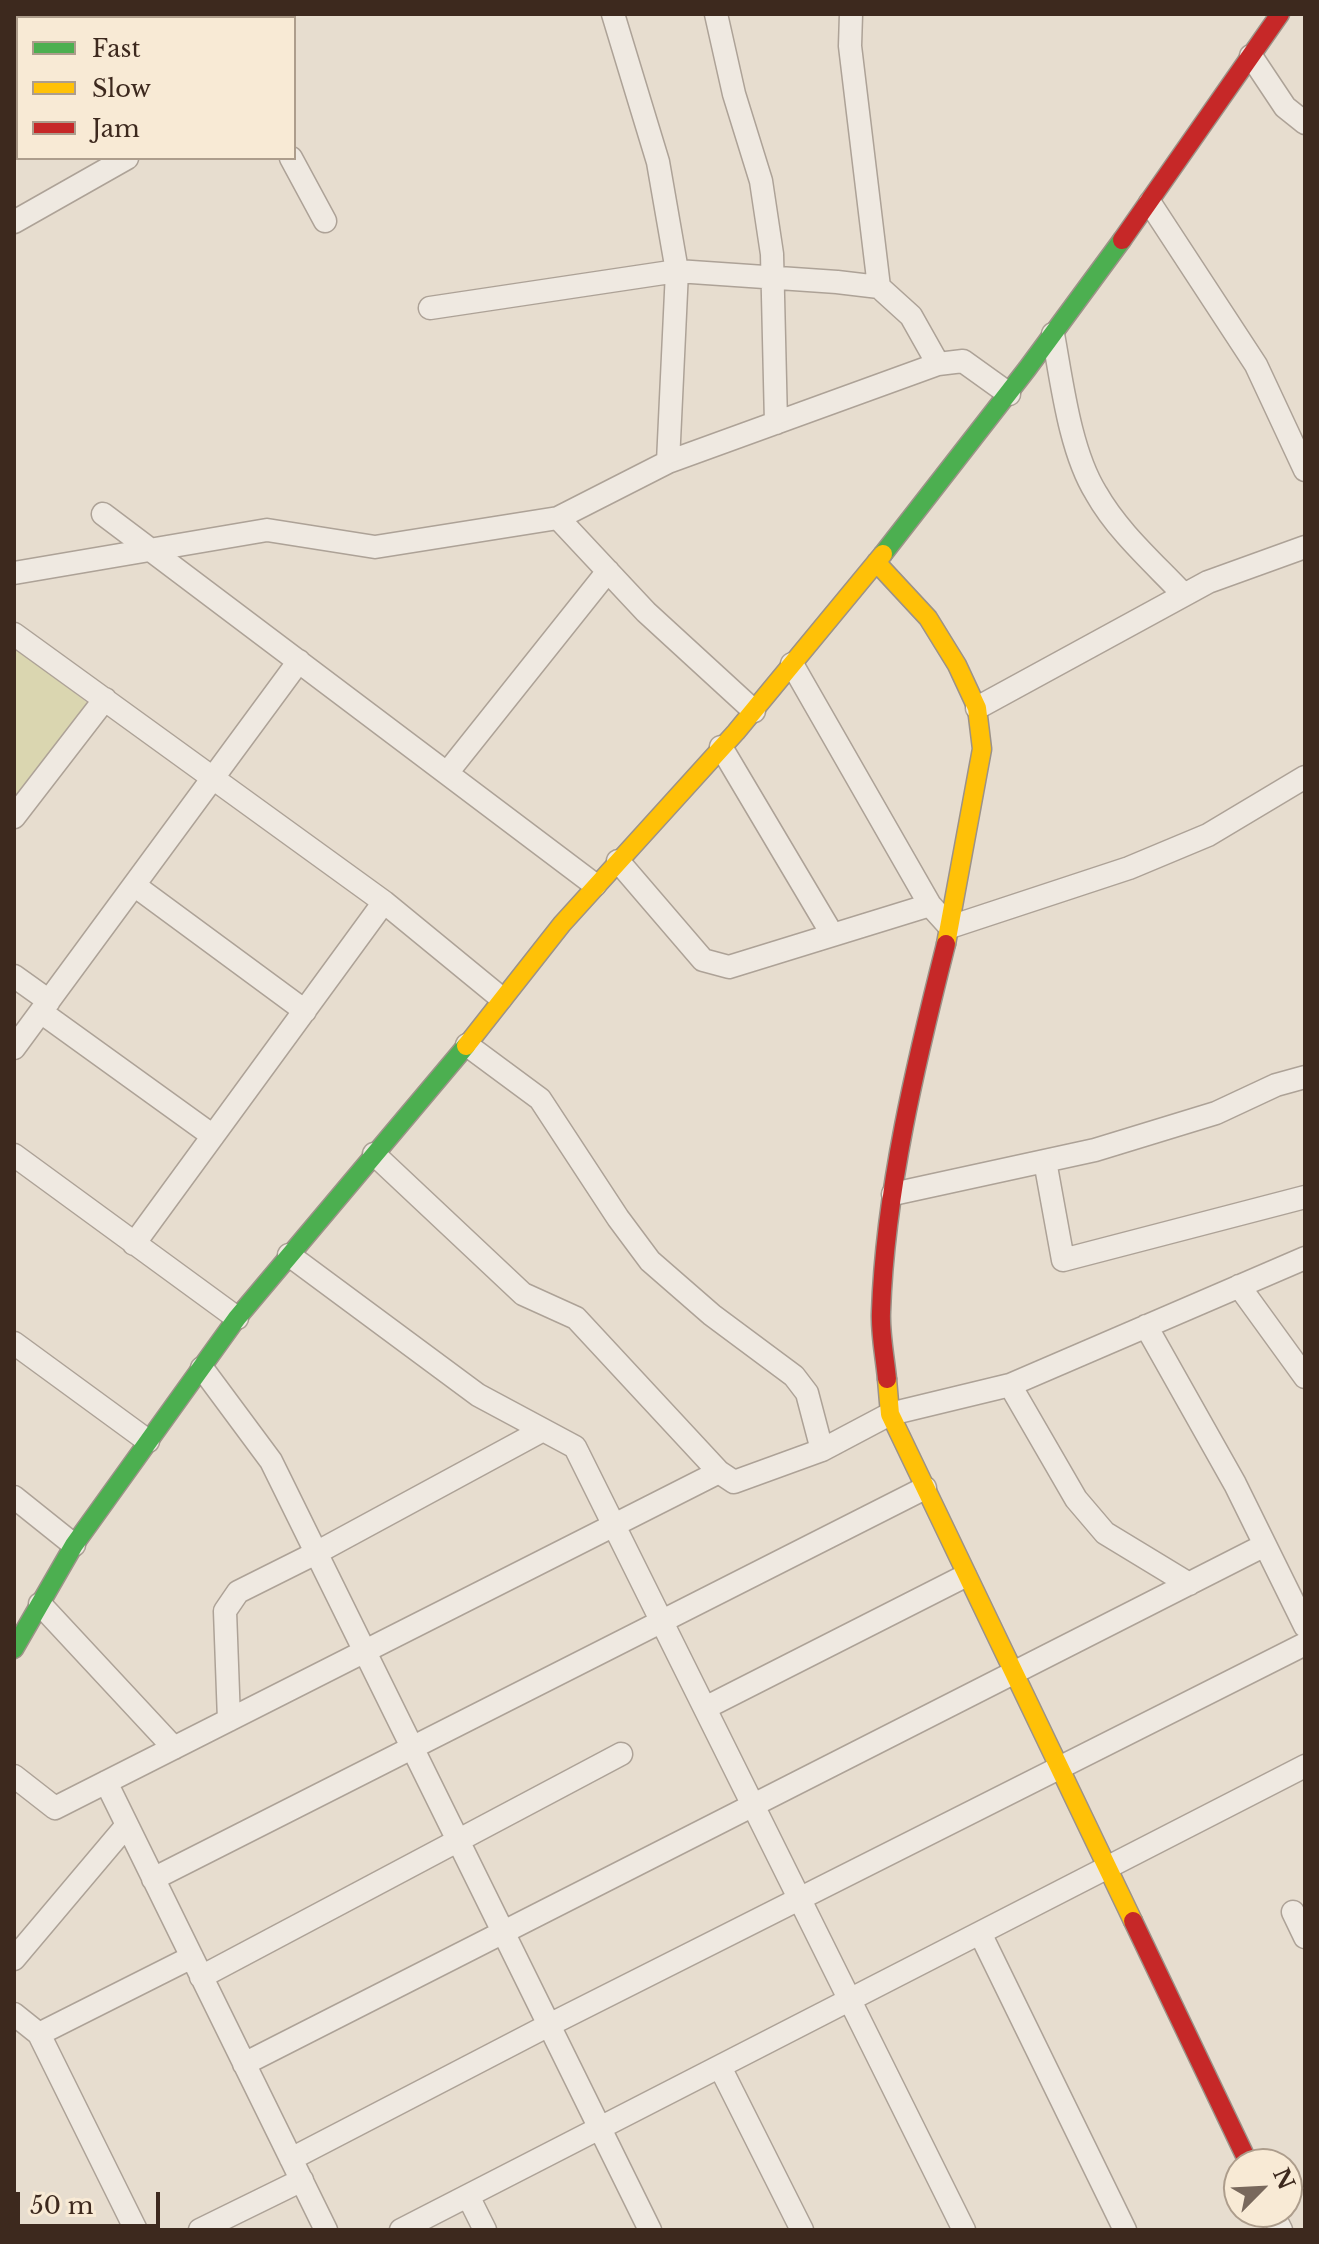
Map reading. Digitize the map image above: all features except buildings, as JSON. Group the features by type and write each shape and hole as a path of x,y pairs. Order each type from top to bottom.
{"main road":[{"path":"14,1649 74,1545 237,1318 467,1045 501,998 595,885 754,711 876,562 1009,394 1150,203 1280,14"},
{"path":"876,562 928,618 957,665 977,708 982,749 950,927 921,1042 893,1194 881,1314 890,1414 1241,2148"}],"street":[{"path":"613,14 658,162 677,271 668,462"},
{"path":"716,14 734,94 761,181 774,277 776,423"},
{"path":"851,14 850,46 879,287"},
{"path":"1251,56 1285,107 1305,123"},
{"path":"14,222 123,160"},
{"path":"292,160 325,221"},
{"path":"1150,203 1256,365 1305,470"},
{"path":"430,308 677,271 879,287 911,316 938,364"},
{"path":"1053,334 1071,428 1094,492 1117,524 1184,595"},
{"path":"14,573 267,530 375,547 558,518 668,462 938,364 963,361 1009,394"},
{"path":"103,514 595,885"},
{"path":"558,518 646,612 754,711"},
{"path":"977,708 1208,582 1305,547"},
{"path":"447,773 608,571"},
{"path":"14,634 384,902 501,998"},
{"path":"14,1048 299,661"},
{"path":"792,664 930,905 950,927 1129,868 1208,835 1305,777"},
{"path":"14,817 105,699"},
{"path":"721,747 832,934"},
{"path":"618,861 703,960 729,967 930,905"},
{"path":"134,885 305,1011"},
{"path":"134,1244 384,902"},
{"path":"14,976 45,1006 213,1136"},
{"path":"467,1045 540,1099 650,1261 712,1315 794,1376 807,1393 822,1450"},
{"path":"893,1194 1095,1150 1216,1113 1276,1085 1305,1077"},
{"path":"374,1154 523,1294 576,1318 719,1472 734,1482 822,1450 890,1414 1010,1385 1305,1258"},
{"path":"14,1155 237,1318"},
{"path":"1045,1161 1063,1260 1305,1197"},
{"path":"289,1255 454,1379 575,1447 964,2230"},
{"path":"1239,1286 1305,1377"},
{"path":"1146,1326 1235,1484 1265,1545 1297,1588 1305,1626"},
{"path":"14,1343 148,1441"},
{"path":"202,1368 271,1461 650,2230"},
{"path":"1010,1385 1076,1499 1105,1533 1189,1584"},
{"path":"229,1720 225,1611 238,1592 543,1430"},
{"path":"14,1776 55,1808 719,1472"},
{"path":"153,1879 925,1488"},
{"path":"14,1497 74,1545"},
{"path":"244,2064 1265,1545"},
{"path":"705,1708 965,1576"},
{"path":"40,1604 174,1748"},
{"path":"291,2159 549,2025 1305,1644"},
{"path":"39,2034 197,1967 458,1841 621,1754"},
{"path":"401,2230 1305,1766"},
{"path":"106,1782 326,2230"},
{"path":"14,1959 127,1825"},
{"path":"1293,1912 1305,1937"},
{"path":"980,1933 1125,2230"},
{"path":"14,2014 39,2034 136,2230"},
{"path":"720,2067 802,2230"},
{"path":"200,2230 302,2180"},
{"path":"468,2196 485,2230"}],"shaded area":[{"path":"14,646 89,704 14,803"}],"traffic: fast":[{"path":"883,554 1027,369 1122,240"},
{"path":"14,1649 74,1545 237,1318 466,1046"}],"traffic: slow":[{"path":"466,1046 562,924 736,732 883,554"},
{"path":"876,562 928,618 957,665 977,708 982,749 946,944"},
{"path":"887,1379 890,1414 1133,1921"}],"traffic: jam":[{"path":"1122,240 1280,14"},
{"path":"887,1379 881,1320 895,1174 913,1080 946,944"},
{"path":"1133,1921 1241,2148"}]}
